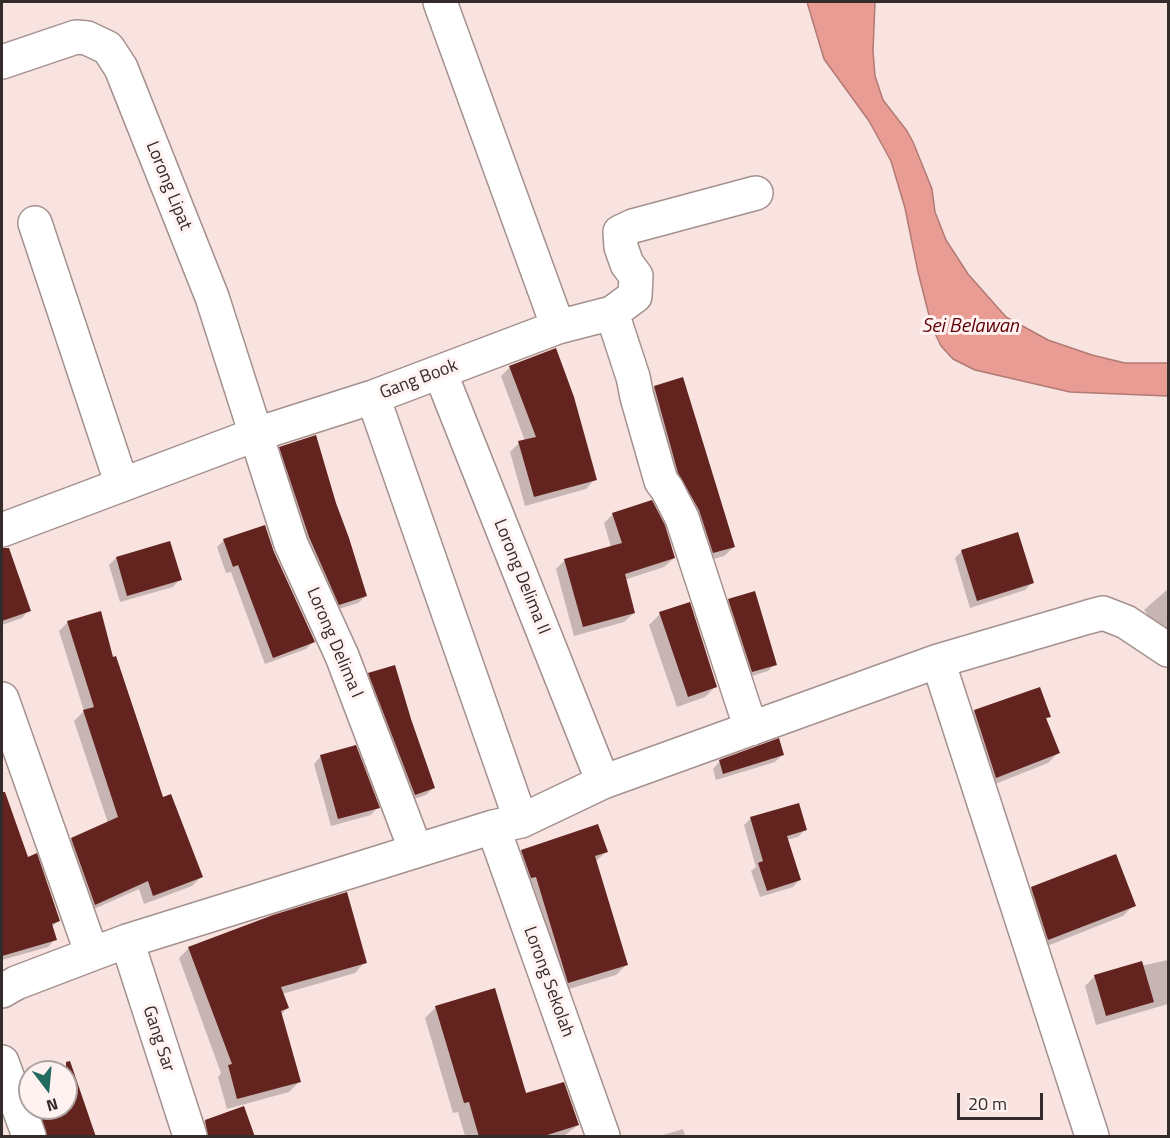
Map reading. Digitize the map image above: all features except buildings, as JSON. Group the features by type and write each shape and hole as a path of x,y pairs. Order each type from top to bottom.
{"street":[{"path":"440,2 558,327"},
{"name":"Lorong Lipat","path":"2,62 76,37 87,38 108,48 121,68 212,297 257,434"},
{"name":"Gang Book","path":"2,530 257,434 373,397 558,327 612,313 635,296 636,276 627,264 621,247 620,232 633,226 756,193"},
{"path":"35,223 122,485"},
{"path":"612,313 633,377 661,481 682,518 751,729"},
{"name":"Lorong Delima II","path":"440,372 603,782"},
{"name":"Lorong Sekolah","path":"373,397 603,1137"},
{"name":"Lorong Delima I","path":"257,434 291,544 342,656 416,851"},
{"path":"2,991 127,941 507,824 603,782 938,661 1103,614 1126,622 1168,650"},
{"path":"938,661 1092,1137"},
{"path":"2,699 92,954"},
{"name":"Gang Sar","path":"127,941 190,1137"},
{"path":"2,1062 29,1137"}],"water":[{"name":"Sei Belawan","path":"807,2 875,2 873,51 875,76 883,100 913,142 932,189 935,212 946,240 968,274 1006,317 1048,340 1092,355 1125,363 1168,363 1168,396 1070,392 975,370 953,359 941,346 932,327 905,208 891,161 869,121 824,59"}]}
